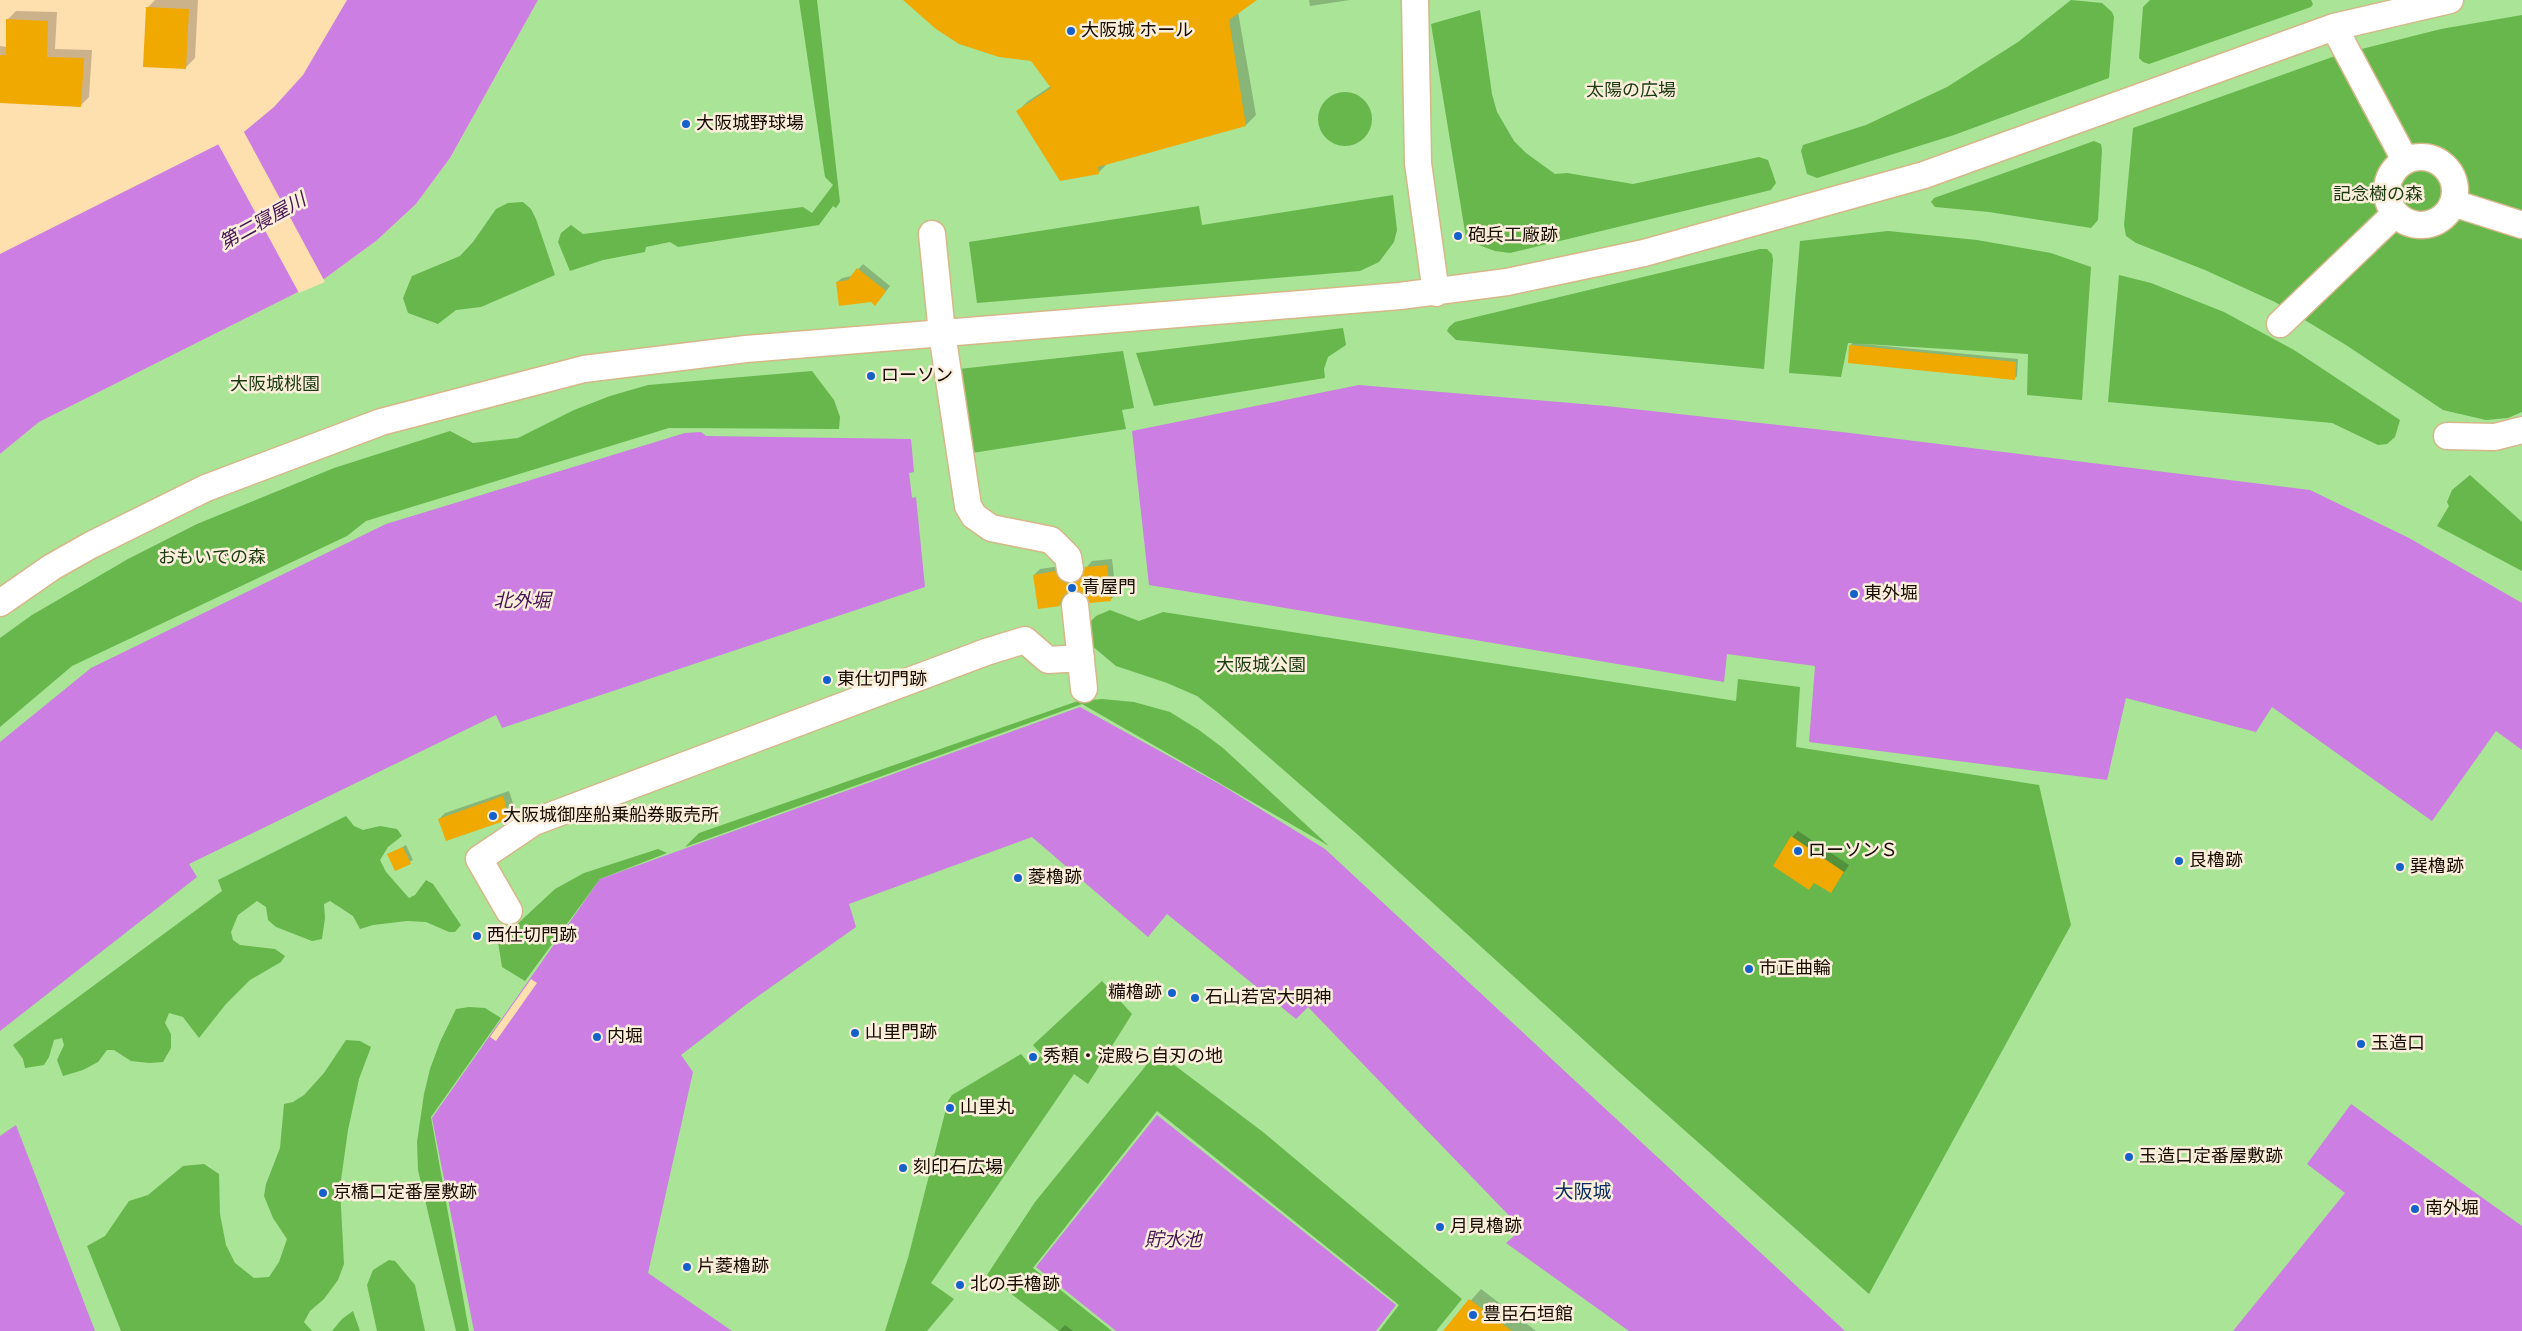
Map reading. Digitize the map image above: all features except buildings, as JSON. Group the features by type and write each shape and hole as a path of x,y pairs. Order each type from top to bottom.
{"street":[{"path":"1415,0 1418,163 1436,293"},
{"path":"0,603 52,567 91,545 206,488 381,422 444,404 584,369 746,349 1436,293 1507,282 1644,253 1924,175 2334,27 2450,0"},
{"path":"2334,27 2405,160"},
{"path":"2418,157 2432,159 2444,166 2452,176 2455,190 2453,203 2445,215 2434,223 2420,226 2406,222 2395,214 2388,200 2387,185 2393,171 2405,160 2418,157"},
{"path":"2453,203 2522,225"},
{"path":"2280,324 2395,214"},
{"path":"932,234 942,333 968,506 974,516 991,528 1051,540 1068,557 1070,569"},
{"path":"2447,436 2495,438 2522,430"},
{"path":"1074,605 1084,688"},
{"path":"509,911 479,859 534,822 986,652 1025,640 1048,660 1081,658"}],"green space":[{"name":"大阪城公園","path":"538,0 2522,0 2522,1331 0,1331 0,454 39,422 324,279 376,241 416,204 450,158"},
{"path":"799,0 817,0 840,202 836,208 833,206 819,225 678,247 670,242 646,247 645,252 603,260 570,271 558,242 561,233 571,225 583,234 803,207 812,213 833,185 825,177"},
{"path":"2071,0 2102,3 2112,12 2114,17 2109,78 1954,135 1817,178 1807,174 1801,151 1803,145 1866,125 1947,87 2018,42"},
{"path":"2150,0 2311,0 2313,4 2311,7 2149,64 2139,58 2143,7"},
{"path":"1480,10 1492,94 1497,112 1514,141 1526,153 1555,174 1567,173 1633,184 1759,157 1768,160 1776,183 1771,190 1510,253 1495,251 1473,243 1466,238 1431,24"},
{"name":"記念樹の森","path":"2522,15 2522,412 2508,418 2486,420 2443,410 2346,345 2275,302 2205,270 2136,243 2126,236 2124,225 2133,128 2338,55 2441,29"},
{"path":"1345,92 1355,94 1364,100 1370,109 1372,119 1370,129 1364,138 1355,144 1345,146 1335,144 1326,138 1320,129 1318,119 1320,109 1326,100 1335,94"},
{"path":"2094,141 2101,144 2102,150 2098,220 2091,228 1989,212 1935,207 1931,202 1934,198"},
{"path":"1393,195 1397,230 1394,242 1379,262 1360,271 977,303 969,242 1199,206 1202,225"},
{"path":"523,202 531,209 536,219 555,275 481,307 456,310 438,324 408,313 403,298 412,276 460,256 473,242 496,209 508,203"},
{"path":"1888,231 1977,240 2051,253 2091,267 2082,400 2027,395 2028,354 1848,343 1841,377 1789,373 1800,241"},
{"path":"1760,249 1767,249 1772,254 1773,260 1764,369 1456,340 1447,331 1455,322"},
{"path":"2119,275 2151,283 2224,312 2294,350 2400,420 2395,437 2387,444 2378,445 2332,423 2108,402"},
{"path":"1343,328 1346,345 1328,357 1324,369 1325,378 1154,406 1136,353"},
{"path":"1123,351 1134,408 1122,410 1126,429 972,453 959,369"},
{"name":"おもいでの森","path":"812,371 834,400 840,417 839,429 669,428 366,521 347,536 72,666 0,727 0,638 32,615 128,559 197,524 334,468 450,431 473,443 518,438 574,410 610,396 648,385"},
{"path":"2470,475 2522,522 2522,571 2437,526 2449,506 2447,502 2452,490"},
{"path":"1110,610 1139,621 1163,612 1736,701 1738,679 1800,687 1796,747 2039,785 2071,925 1869,1294 1620,1073 1357,834 1217,712 1197,696 1167,683 1116,666 1091,645 1083,629 1096,616"},
{"path":"1102,699 1134,702 1170,712 1199,730 1223,748 1329,846 1082,704 685,847 699,833 1078,701"},
{"path":"346,816 354,826 363,830 380,826 397,829 402,836 388,847 380,860 386,872 409,898 415,895 426,880 433,884 461,925 455,932 449,932 426,922 407,921 373,925 360,929 353,916 330,901 324,904 325,918 322,939 312,941 276,927 268,920 266,907 257,901 238,915 231,932 233,940 240,945 275,949 285,956 281,962 250,980 226,1004 199,1038 183,1017 169,1013 165,1023 171,1034 171,1048 163,1062 131,1061 114,1050 107,1050 98,1062 83,1070 63,1076 57,1060 64,1045 62,1038 54,1040 49,1057 44,1065 25,1068 23,1059 13,1045 222,891 218,880"},
{"path":"658,849 667,853 600,879 525,981 502,967 498,942 555,889 584,873"},
{"path":"1102,981 1132,1014 1088,1084 1074,1074 931,1283 954,1299 927,1331 885,1331 908,1258 948,1101 952,1095 1021,1054 1030,1065 1042,1055 1033,1045"},
{"path":"469,1007 485,1008 501,1018 431,1117 469,1331 456,1331 418,1170 417,1142 424,1094 430,1069 440,1042 456,1009"},
{"path":"346,1040 360,1041 371,1047 359,1079 348,1130 340,1187 344,1264 338,1280 324,1299 310,1311 304,1322 312,1331 121,1331 87,1246 105,1236 129,1201 148,1195 183,1166 204,1164 219,1174 220,1214 226,1245 235,1263 254,1278 269,1277 279,1262 287,1239 273,1218 264,1196 266,1184 280,1148 284,1104 293,1102 304,1095 324,1073"},
{"path":"1157,1052 1263,1132 1462,1299 1436,1331 1379,1331 1399,1305 1157,1111 1033,1268 1112,1331 1059,1331 987,1275 1035,1202"},
{"path":"389,1260 395,1261 415,1285 425,1331 377,1331 367,1285 373,1270"},
{"path":"353,1311 360,1331 332,1331 342,1319"}],"water":[{"name":"第二寝屋川","path":"347,0 538,0 450,158 416,204 376,241 324,279 39,422 0,454 0,254 245,131 274,107 303,75"},
{"name":"東外堀","path":"1359,385 1606,406 1842,432 2310,490 2409,538 2522,603 2522,750 2496,731 2432,821 2272,707 2256,732 2126,698 2107,780 1809,742 1815,666 1727,654 1724,682 1149,585 1132,431"},
{"name":"北外堀","path":"701,432 706,436 911,439 914,472 909,473 912,498 916,497 925,587 502,728 496,715 189,864 197,877 0,1031 0,742 91,668 386,524 685,433"},
{"name":"内堀","path":"1080,707 1223,786 1325,849 1845,1331 1629,1331 1506,1243 1522,1229 1308,1007 1296,1019 1167,914 1148,937 1032,837 849,904 856,927 747,1004 681,1055 693,1072 648,1273 732,1331 474,1331 432,1118 600,879"},
{"name":"南外堀","path":"2351,1104 2522,1226 2522,1331 2233,1331 2345,1193 2307,1164"},
{"name":"貯水池","path":"1157,1115 1396,1305 1376,1331 1116,1331 1036,1267"},
{"path":"16,1125 95,1331 0,1331 0,1136"}],"pier":[{"path":"245,127 244,132 325,282 299,293 217,142"},
{"path":"531,979 537,983 496,1041 490,1037"}],"place":[{"name":"大阪城 ホール","path":"1071,31"},
{"name":"大阪城野球場","path":"686,124"},
{"name":"砲兵工廠跡","path":"1458,236"},
{"name":"ローソン","path":"871,376"},
{"name":"青屋門","path":"1072,588"},
{"name":"東外堀","path":"1854,594"},
{"name":"東仕切門跡","path":"827,680"},
{"name":"大阪城御座船乗船券販売所","path":"493,816"},
{"name":"ローソンＳ","path":"1798,851"},
{"name":"艮櫓跡","path":"2179,861"},
{"name":"巽櫓跡","path":"2400,867"},
{"name":"菱櫓跡","path":"1018,878"},
{"name":"西仕切門跡","path":"477,936"},
{"name":"市正曲輪","path":"1749,969"},
{"name":"糒櫓跡","path":"1172,993"},
{"name":"石山若宮大明神","path":"1195,998"},
{"name":"山里門跡","path":"855,1033"},
{"name":"内堀","path":"597,1037"},
{"name":"玉造口","path":"2361,1044"},
{"name":"秀頼・淀殿ら自刃の地","path":"1033,1057"},
{"name":"山里丸","path":"950,1108"},
{"name":"玉造口定番屋敷跡","path":"2129,1157"},
{"name":"刻印石広場","path":"903,1168"},
{"name":"京橋口定番屋敷跡","path":"323,1193"},
{"name":"南外堀","path":"2415,1209"},
{"name":"月見櫓跡","path":"1440,1227"},
{"name":"片菱櫓跡","path":"687,1267"},
{"name":"北の手櫓跡","path":"960,1285"},
{"name":"豊臣石垣館","path":"1473,1315"}],"district":[{"name":"大阪城","path":"1583,1193"}],"park label":[{"name":"太陽の広場","path":"1631,91"},
{"name":"大阪城桃園","path":"275,385"}]}
